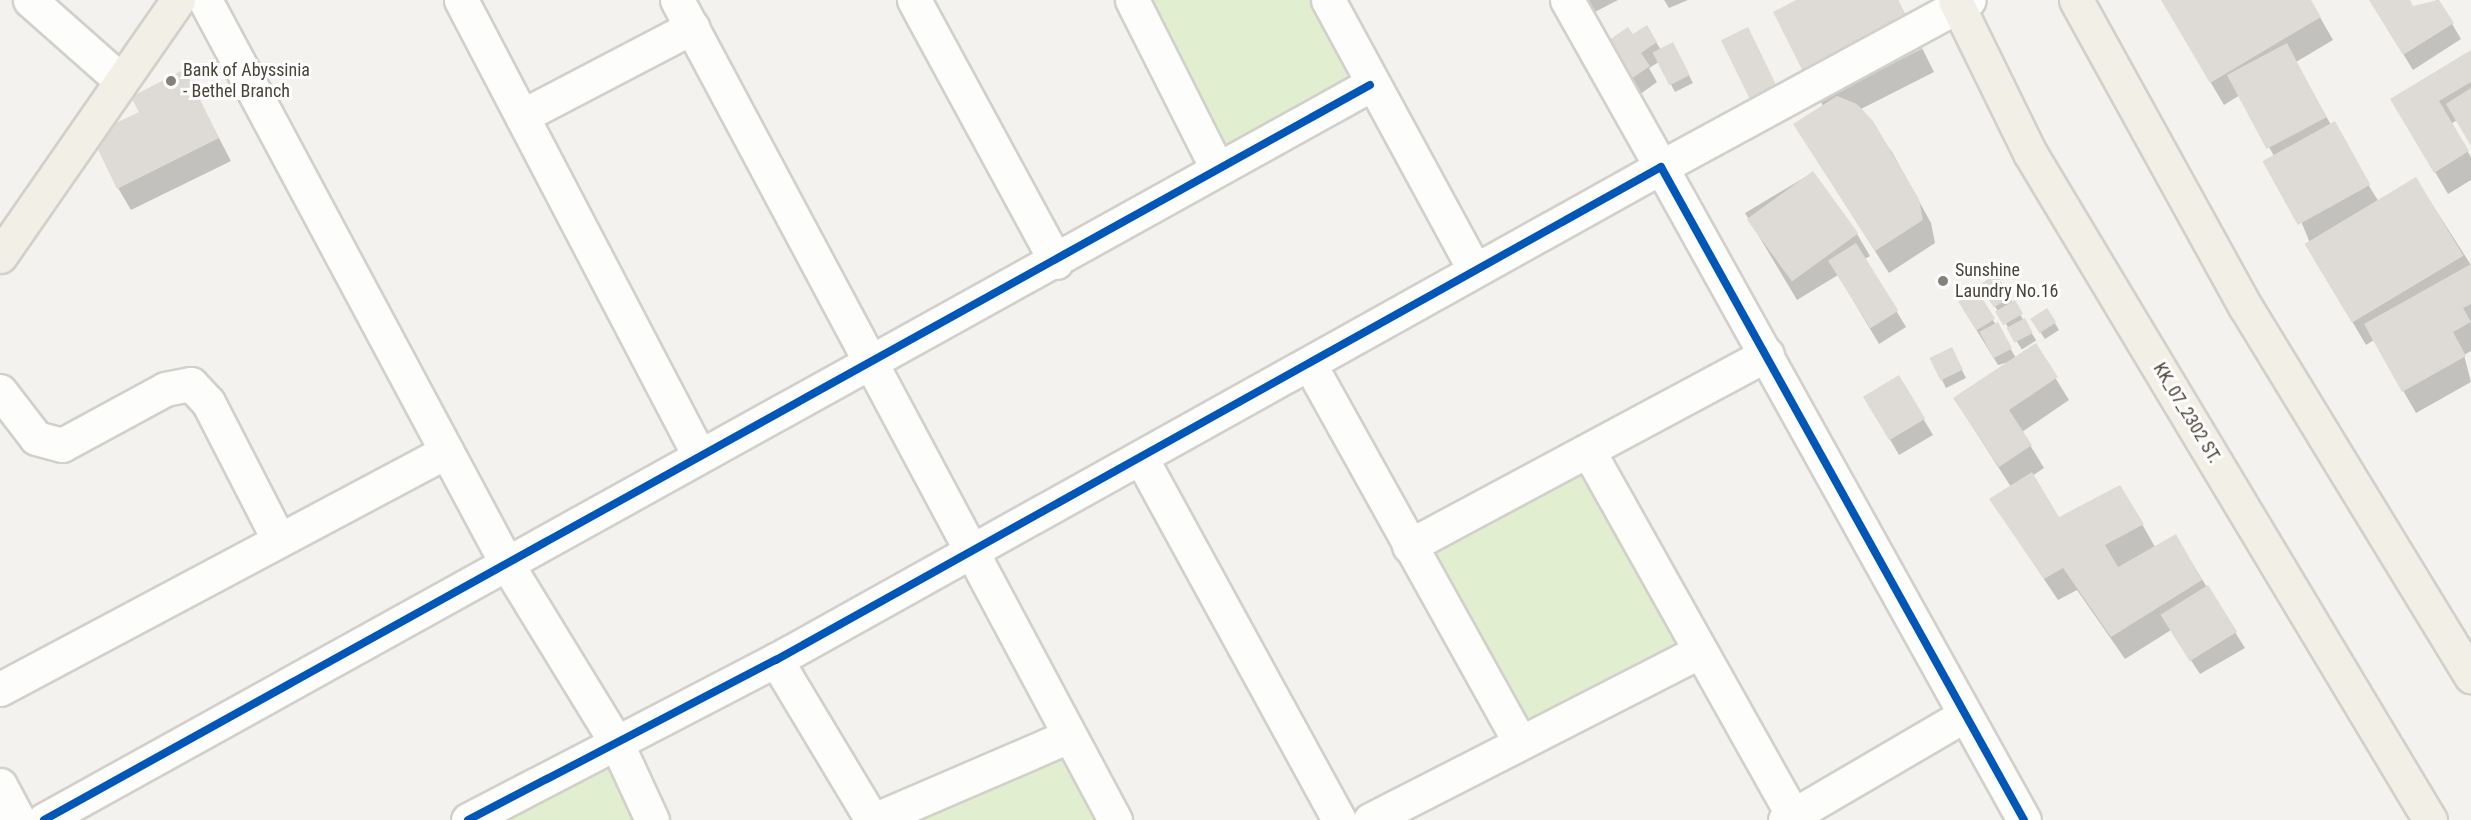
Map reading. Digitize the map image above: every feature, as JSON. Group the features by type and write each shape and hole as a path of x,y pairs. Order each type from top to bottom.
{"main road":[{"path":"0,223 154,0"},
{"path":"0,256 178,0"},
{"path":"2076,0 2245,306 2471,676"},
{"name":"KK_07_2302 ST.","path":"1960,2 2030,153 2430,820"}],"street":[{"path":"30,0 108,69"},
{"path":"205,0 508,566 616,742 652,820"},
{"path":"461,0 524,114 699,455"},
{"path":"914,0 1056,262"},
{"path":"1132,0 1217,168"},
{"path":"1328,0 1370,85 1474,269"},
{"path":"1567,0 1767,354 2024,820"},
{"path":"468,820 776,660 971,548 1310,365 1474,269 1960,2"},
{"path":"524,114 684,13 874,361 1067,737 1115,820"},
{"path":"44,820 508,566 699,455 1056,262 1217,168 1370,85"},
{"path":"1409,546 1589,452 1767,354"},
{"path":"1310,365 1409,546 1520,741"},
{"path":"0,391 36,438 62,445 165,389 191,384 208,402 279,540"},
{"path":"0,689 447,451"},
{"path":"1589,452 1789,817 1965,715"},
{"path":"1141,458 1339,820"},
{"path":"1370,820 1520,741 1700,651"},
{"path":"776,660 872,820 1067,737"},
{"path":"0,785 19,820"}],"green space":[{"path":"1132,0 1328,0 1370,85 1217,168"},
{"path":"1589,452 1700,651 1522,750 1411,550"},
{"path":"1067,737 1115,820 874,820"},
{"path":"616,742 652,820 468,820"}],"building":[{"path":"1796,0 1898,0 1922,49 1818,101 1773,12"},
{"path":"2161,0 2311,0 2321,17 2210,83"},
{"path":"2369,0 2410,0 2413,6 2439,0 2454,23 2403,55"},
{"path":"1647,25 1657,42 1641,53 1650,66 1618,88 1593,51 1628,27 1633,34"},
{"path":"1748,27 1779,90 1752,103 1721,40"},
{"path":"1673,42 1690,75 1669,85 1653,52"},
{"path":"2287,43 2326,117 2266,149 2227,75"},
{"path":"2471,50 2471,82 2439,101 2469,151 2434,173 2390,99"},
{"path":"185,69 219,138 117,189 91,135 139,112 131,97"},
{"path":"2471,88 2471,146 2446,104"},
{"path":"1837,96 1857,104 1873,121 1919,199 1923,220 1875,251 1793,124"},
{"path":"2335,121 2370,185 2298,225 2262,161"},
{"path":"1813,171 1858,233 1792,281 1747,219"},
{"path":"2416,177 2463,256 2352,323 2305,244"},
{"path":"1856,243 1898,311 1870,328 1828,260"},
{"path":"2471,264 2471,304 2463,308 2471,322 2453,332 2466,356 2402,392 2364,324"},
{"path":"1996,274 2011,297 1994,308 1979,285"},
{"path":"1977,290 1995,319 1976,330 1958,302"},
{"path":"2015,300 2023,314 2003,325 1995,312"},
{"path":"2047,308 2056,322 2039,333 2030,319"},
{"path":"2025,318 2033,333 2014,343 2006,328"},
{"path":"1998,322 2012,348 1994,358 1979,332"},
{"path":"2036,343 2058,377 2009,410 2032,445 1999,467 1953,398"},
{"path":"1952,347 1963,369 1940,380 1930,358"},
{"path":"1899,375 1925,419 1889,440 1863,397"},
{"path":"2032,472 2059,517 2120,485 2144,524 2105,545 2118,567 2176,534 2202,580 2111,637 2063,568 2044,579 1989,499"},
{"path":"2208,585 2237,632 2190,661 2161,615"}],"cycle path":[{"path":"44,820 1370,85"},
{"path":"468,820 776,660 1661,167 2024,820"}],"place":[{"name":"Bank of Abyssinia - Bethel Branch","path":"171,81"},
{"name":"Sunshine Laundry No.16","path":"1943,281"}]}
